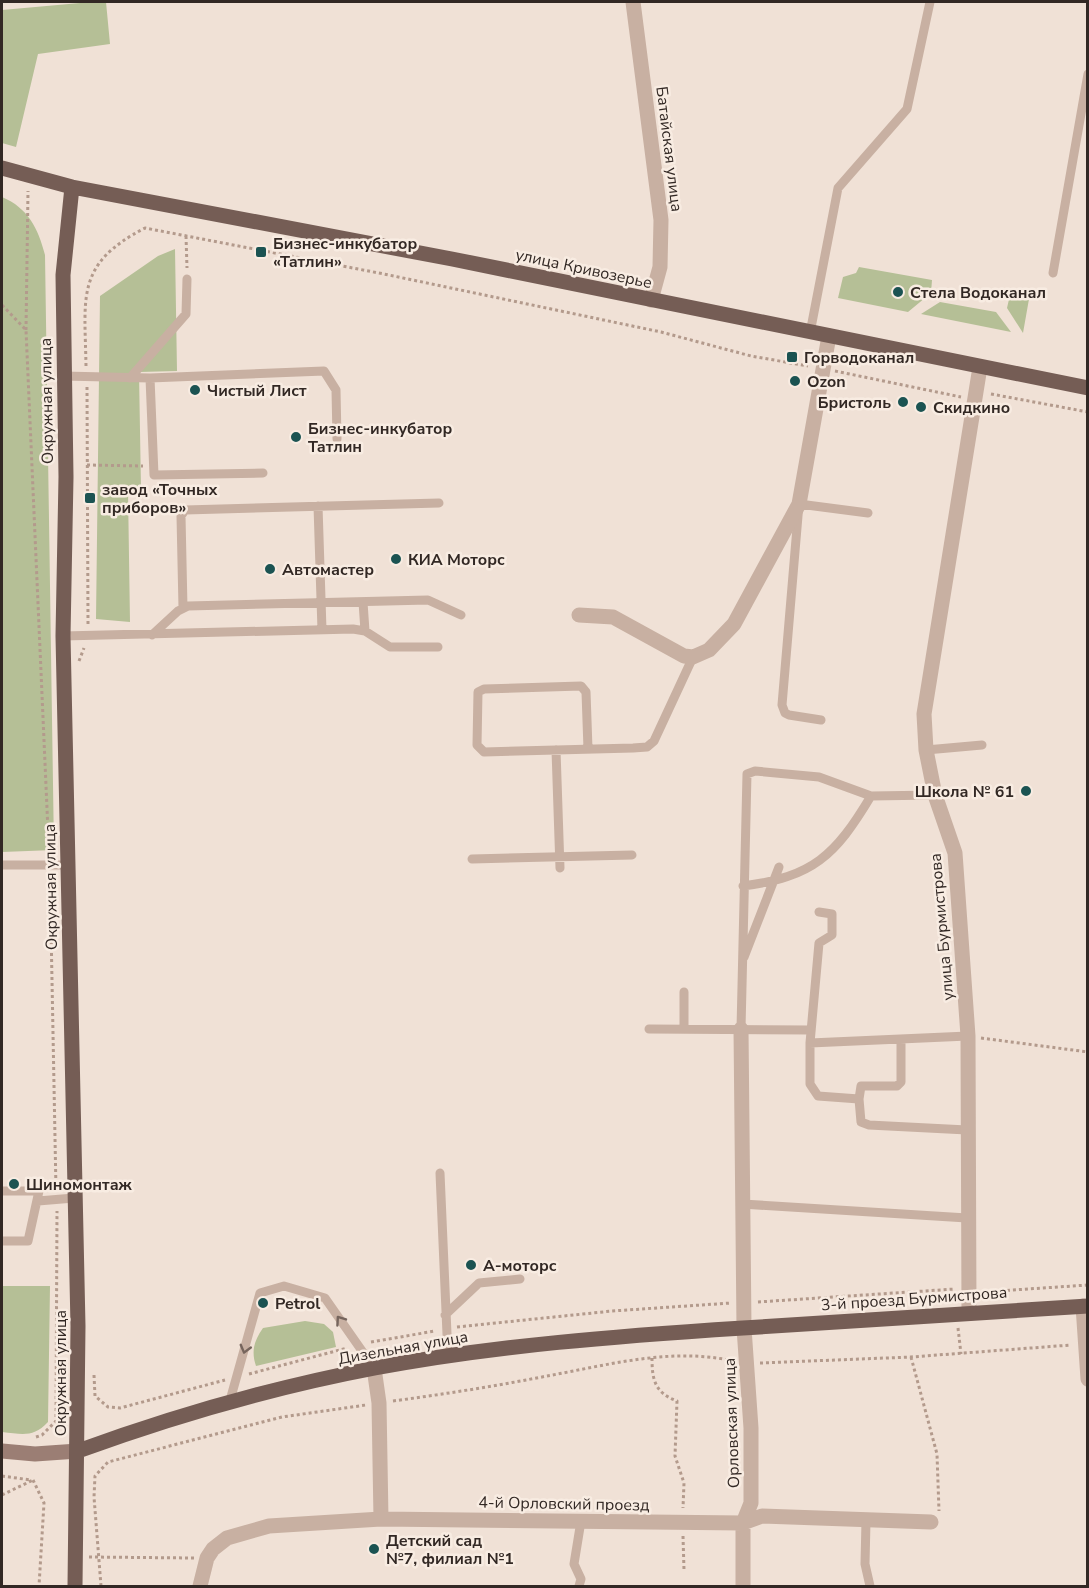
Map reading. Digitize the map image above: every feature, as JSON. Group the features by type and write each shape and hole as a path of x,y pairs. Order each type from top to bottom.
{"main road":[{"name":"улица Кривозерье","path":"2,168 72,187 1088,388"},
{"name":"Окружная улица","path":"72,187 63,274 66,477 63,636 78,1451 75,1587"},
{"name":"3-й проезд Бурмистрова","path":"744,1328 1085,1306"},
{"name":"Дизельная улица","path":"78,1451 129,1432 229,1404 374,1368 615,1335 744,1328"},
{"path":"2,1451 35,1454 78,1451"}],"street":[{"name":"Батайская улица","path":"633,2 661,220 660,267 651,300"},
{"path":"579,615 603,614 613,617 684,656 693,657 709,650 734,624 800,504 829,336"},
{"name":"улица Бурмистрова","path":"969,1312 963,1288 967,1218 968,1036 955,853 935,795 926,750 924,714 980,367"},
{"path":"741,1029 744,1328"},
{"path":"1085,1306 1088,1379"},
{"name":"Орловская улица","path":"743,1587 743,1522 752,1503 752,1428 744,1328"},
{"path":"374,1368 379,1403 381,1519"},
{"name":"4-й Орловский проезд","path":"207,1558 213,1549 227,1538 268,1526 381,1519 743,1522 762,1516 931,1522"},
{"path":"200,1587 207,1558"}],"lane":[{"path":"810,333 837,193 841,184 907,109 930,2"},
{"path":"1053,273 1088,74"},
{"path":"130,378 186,314 187,279"},
{"path":"63,376 150,378 324,371 336,390 337,439"},
{"path":"150,378 154,475 263,473"},
{"path":"183,608 181,516 184,510 439,503"},
{"path":"821,720 789,715 785,713 782,705 800,504 868,513"},
{"path":"318,506 322,630"},
{"path":"152,635 183,608 432,601 460,615"},
{"path":"363,602 364,632"},
{"path":"63,636 322,630 364,632 390,646 438,647"},
{"path":"588,749 586,692 581,686 484,689 478,692 477,745 481,751 556,750 633,748 652,744 693,657"},
{"path":"926,750 982,745"},
{"path":"556,750 560,868"},
{"path":"741,1029 745,778 751,772 819,777 871,796 935,795"},
{"path":"743,886 775,882 808,868 824,858 845,837 871,796"},
{"path":"472,860 632,855"},
{"path":"2,865 67,865"},
{"path":"741,965 779,867"},
{"path":"819,912 831,915 832,934 819,943 810,1030 810,1084 814,1091 826,1098 859,1099"},
{"path":"684,992 684,1029"},
{"path":"649,1029 810,1030"},
{"path":"810,1043 968,1036"},
{"path":"901,1039 900,1084 863,1085 859,1089 859,1118 864,1124 967,1130"},
{"path":"440,1173 448,1357"},
{"path":"2,1191 39,1191 28,1241 2,1241"},
{"path":"38,1201 74,1198"},
{"path":"742,1204 967,1218"},
{"path":"445,1315 479,1283 520,1279"},
{"path":"229,1404 260,1293 284,1286 325,1298 374,1368"},
{"path":"579,1587 580,1579 574,1564 581,1521"},
{"path":"866,1521 865,1566 870,1587"}],"path":[{"path":"26,330 28,189"},
{"path":"77,668 88,636 85,294 96,267 121,240 145,228 384,273 661,332 751,356 823,368 960,397"},
{"path":"186,236 187,279"},
{"path":"976,391 1088,412"},
{"path":"87,465 153,466"},
{"path":"968,1036 1088,1052"},
{"path":"93,1373 95,1396 108,1407 120,1408 358,1345 446,1329 612,1311 963,1288 980,1292 1088,1285"},
{"path":"101,1587 94,1497 95,1476 108,1462 282,1417 472,1390 652,1357 707,1355 747,1364 911,1357 1085,1344"},
{"path":"652,1357 657,1389 662,1395 677,1401 675,1456 684,1483 682,1522 684,1570"},
{"path":"911,1357 939,1470 939,1514 931,1522"},
{"path":"36,1437 42,1435 56,1421"},
{"path":"2,1476 33,1480"},
{"path":"2,1496 33,1480"},
{"path":"33,1480 44,1503 39,1587"},
{"path":"76,1557 207,1558"}],"green space":[{"path":"106,2 110,44 38,54 16,147 2,143 2,10"},
{"path":"2,197 19,207 31,220 45,255 54,850 2,852"},
{"path":"175,249 177,371 139,372 141,490 128,491 130,622 96,619 100,296 158,256"},
{"path":"859,267 932,280 931,293 908,312 838,298 843,277 856,273"},
{"path":"1010,295 1029,299 1023,333 1007,308"},
{"path":"940,302 996,312 1011,332 921,314"},
{"path":"2,1286 50,1286 48,1422 37,1431 27,1434 2,1432"},
{"path":"305,1321 324,1324 333,1332 336,1347 256,1366 254,1346 263,1328"}],"place":[{"name":"Бизнес-инкубатор «Татлин»","path":"261,252"},
{"name":"Стела Водоканал","path":"898,292"},
{"name":"Горводоканал","path":"792,357"},
{"name":"Ozon","path":"795,381"},
{"name":"Чистый Лист","path":"195,390"},
{"name":"Бристоль","path":"903,402"},
{"name":"Скидкино","path":"921,407"},
{"name":"Бизнес-инкубатор Татлин","path":"296,437"},
{"name":"завод «Точных приборов»","path":"90,498"},
{"name":"КИА Моторс","path":"396,559"},
{"name":"Автомастер","path":"270,569"},
{"name":"Школа № 61","path":"1026,791"},
{"name":"Шиномонтаж","path":"14,1184"},
{"name":"А-моторс","path":"471,1265"},
{"name":"Petrol","path":"263,1303"},
{"name":"Детский сад №7, филиал №1","path":"374,1549"}]}
